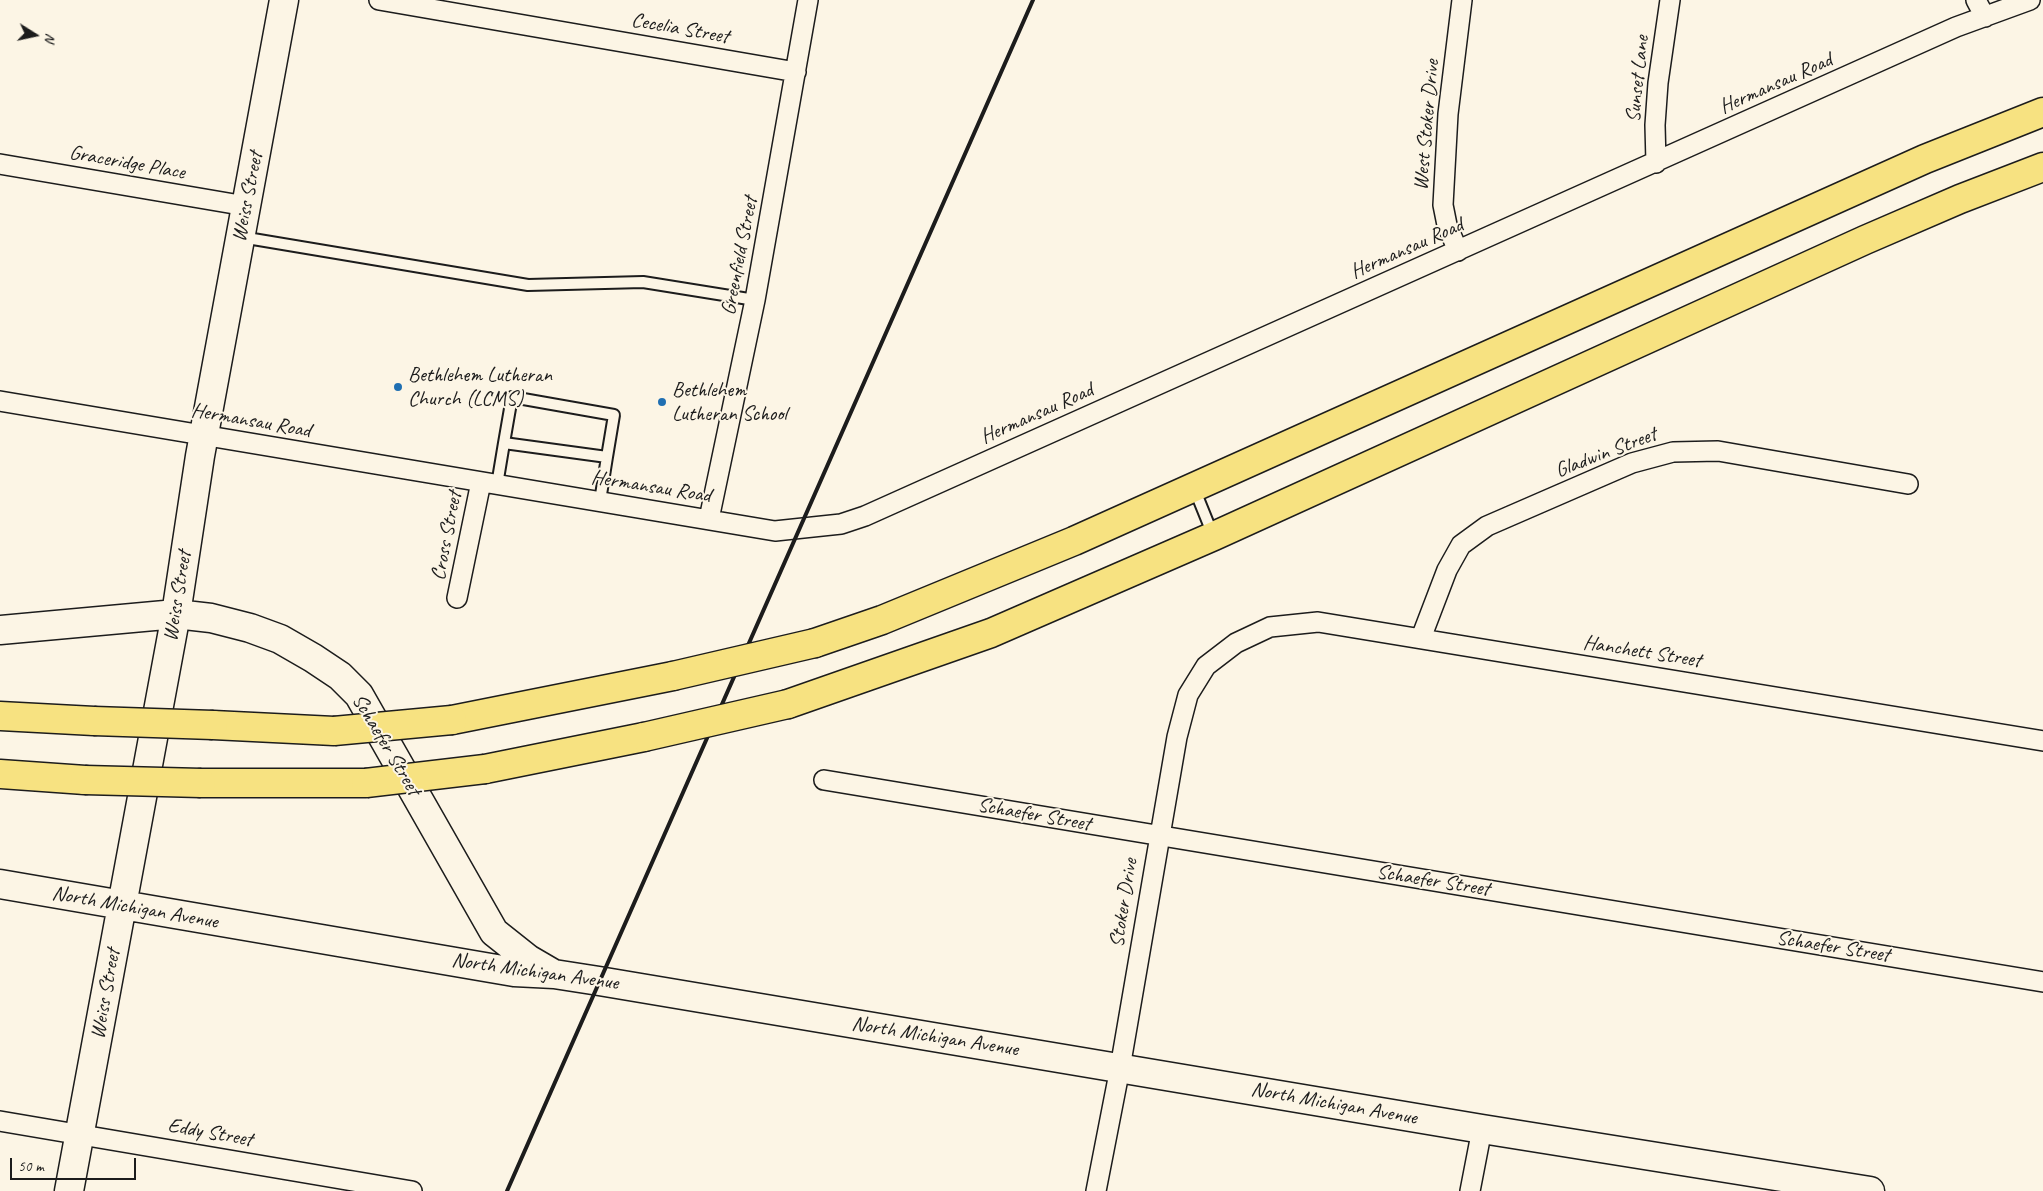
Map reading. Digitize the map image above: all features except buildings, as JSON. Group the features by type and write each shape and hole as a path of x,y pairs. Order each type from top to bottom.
{"highway":[{"path":"0,716 334,731 452,720 674,676 815,642 882,620 1074,541 1925,159 2043,112"},
{"path":"0,774 85,780 201,783 366,783 485,769 644,737 788,704 991,633 1214,536 1865,240 1960,199 2043,167"}],"street":[{"name":"Weiss Street","path":"69,1191 176,614 204,435 284,0"},
{"name":"Cecelia Street","path":"379,0 796,72"},
{"name":"Greenfield Street","path":"709,519 755,300 808,0"},
{"name":"West Stoker Drive","path":"1458,251 1447,225 1443,205 1448,114 1462,0"},
{"name":"Sunset Lane","path":"1656,163 1655,125 1658,82 1670,0"},
{"path":"1976,0 1985,17"},
{"name":"Hermansau Road","path":"0,401 489,484 775,530 841,524 866,516 1956,27 2030,0"},
{"name":"Graceridge Place","path":"0,164 246,206"},
{"name":"Gladwin Street","path":"1421,638 1446,570 1461,545 1488,526 1632,463 1674,452 1718,451 1908,484"},
{"name":"Cross Street","path":"457,598 489,484"},
{"name":"Schaefer Street","path":"0,630 176,614 219,620 250,628 280,639 340,676 359,695 494,932 528,959 554,974"},
{"name":"Hanchett Street","path":"1236,643 1270,627 1318,622 2043,741"},
{"name":"Stoker Drive","path":"1096,1191 1120,1068 1158,836 1177,737 1188,694 1206,666 1236,643"},
{"name":"Schaefer Street","path":"824,780 2043,982"},
{"name":"North Michigan Avenue","path":"0,884 514,972 554,974 1482,1129 1870,1191"},
{"path":"480,965 494,932"},
{"name":"Eddy Street","path":"0,1121 412,1191"},
{"path":"1470,1191 1482,1129"}],"lane":[{"path":"240,237 528,285 643,282 755,300"},
{"path":"489,484 504,442 512,397 614,415 600,501"},
{"path":"504,442 607,457"},
{"path":"1194,487 1214,536"}],"railway":[{"path":"507,1191 1033,0"}],"place":[{"name":"Bethlehem Lutheran Church (LCMS)","path":"398,387"},
{"name":"Bethlehem Lutheran School","path":"662,402"}]}
